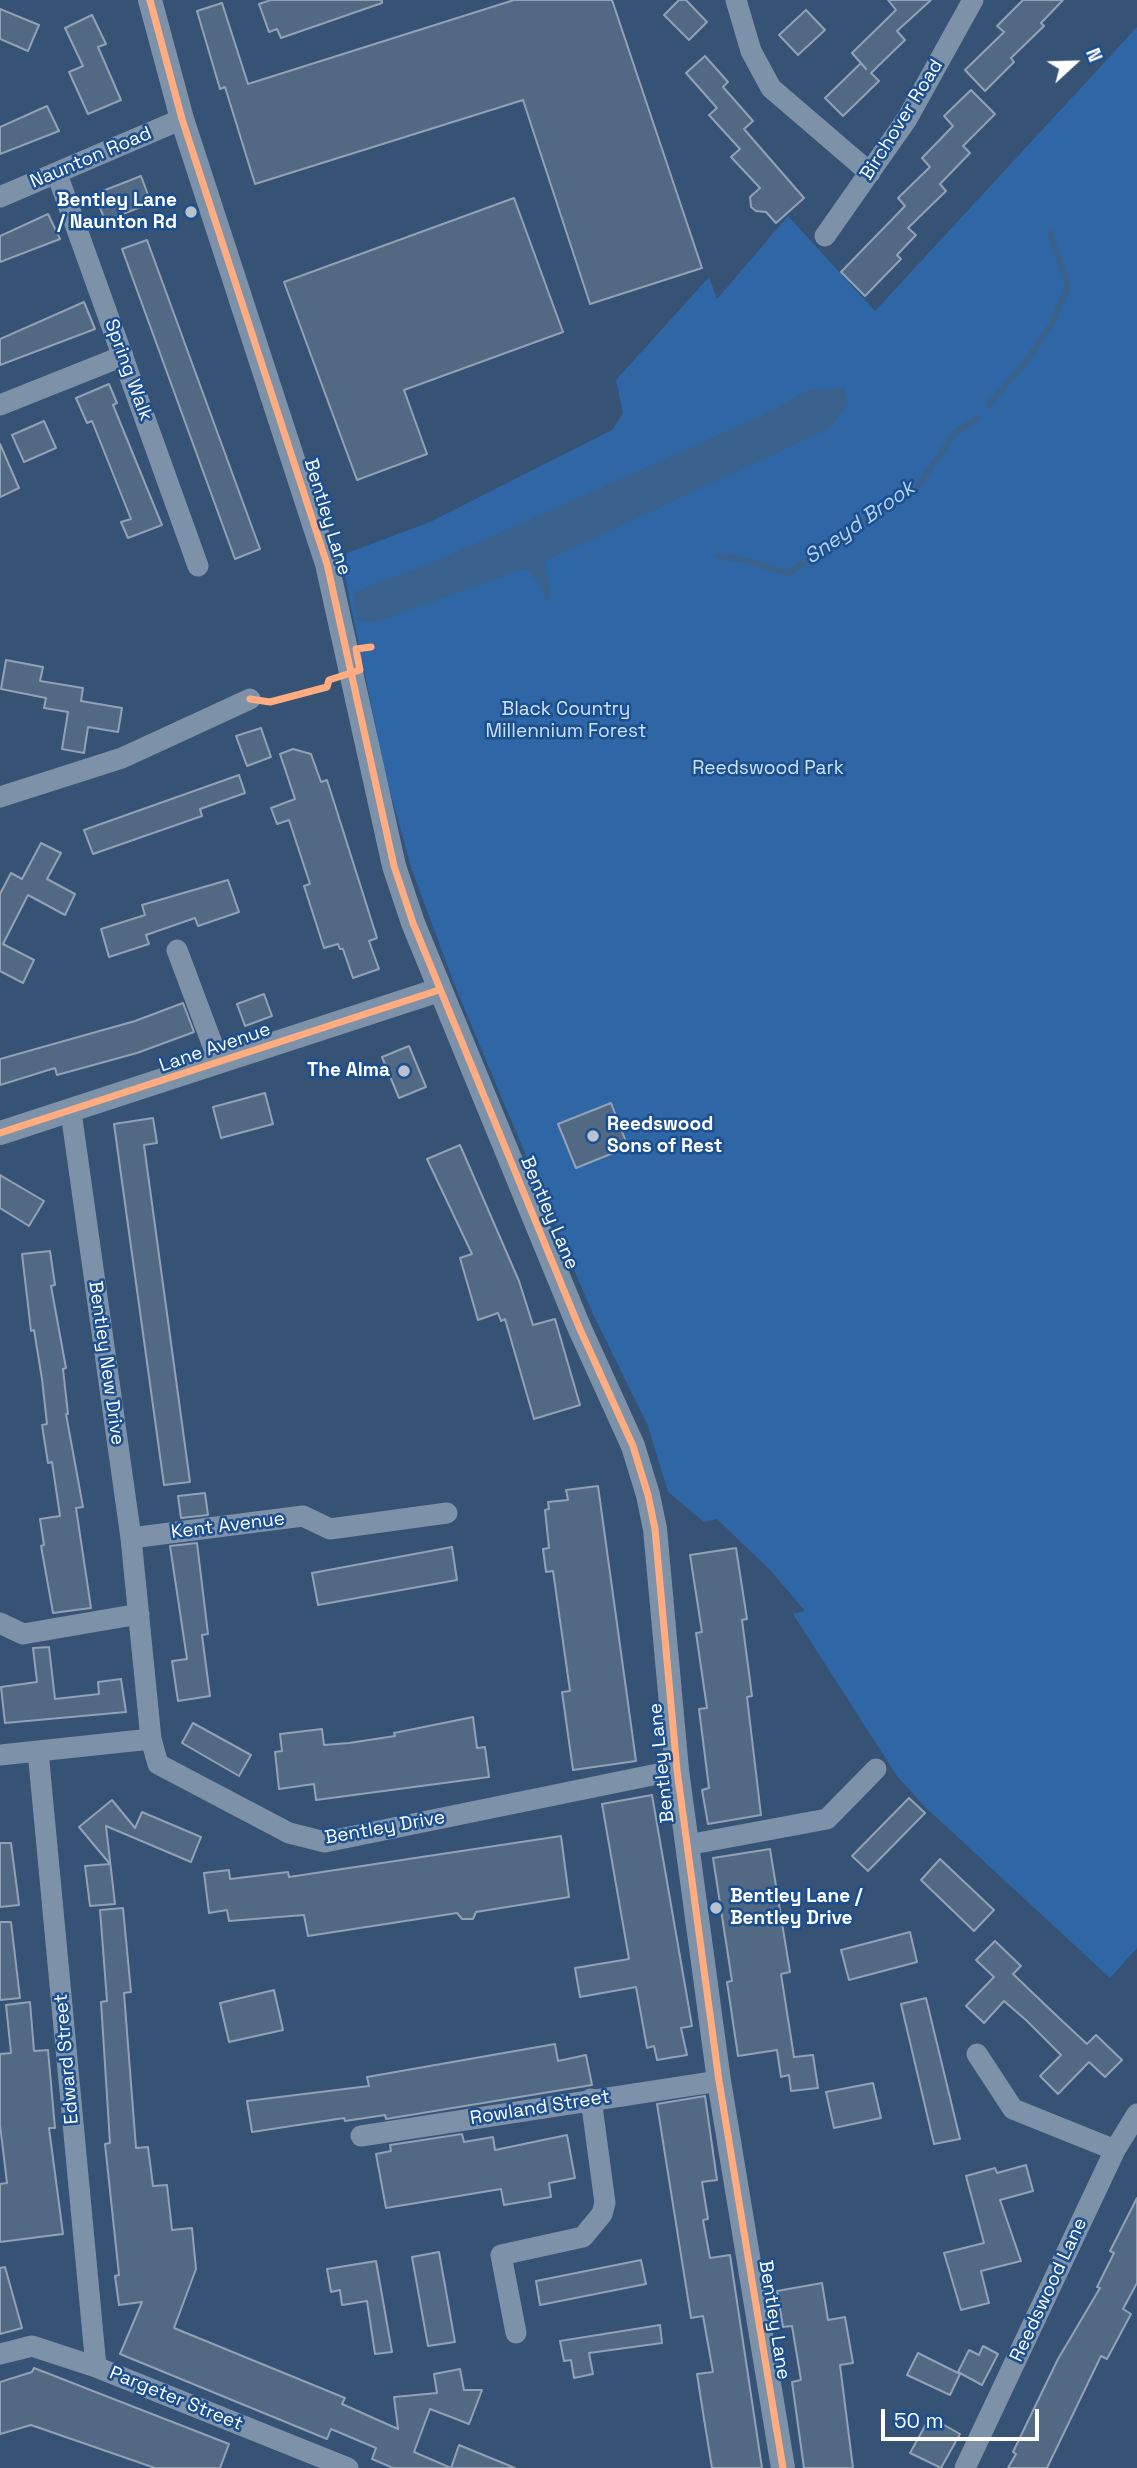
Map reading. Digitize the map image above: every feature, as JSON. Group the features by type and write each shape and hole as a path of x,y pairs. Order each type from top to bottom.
{"street":[{"name":"Bentley Lane","path":"150,0 182,119 329,570 394,866 439,990 637,1459 655,1529 677,1770 719,2081 783,2468"},
{"path":"736,0 751,51 771,88 870,173"},
{"name":"Birchover Road","path":"825,236 906,119 973,0"},
{"name":"Naunton Road","path":"0,197 182,119"},
{"name":"Spring Walk","path":"57,174 198,566"},
{"path":"0,405 123,356"},
{"path":"0,797 122,758 250,699"},
{"path":"177,950 219,1062"},
{"name":"Lane Avenue","path":"0,1133 439,990"},
{"name":"Bentley New Drive","path":"71,1112 131,1538 151,1739"},
{"name":"Kent Avenue","path":"131,1538 303,1516 330,1529 447,1513"},
{"path":"0,1623 23,1634 139,1614"},
{"path":"0,1755 151,1739"},
{"name":"Bentley Drive","path":"151,1739 158,1764 289,1833 325,1842 677,1770"},
{"name":"Edward Street","path":"38,1751 96,2367"},
{"path":"687,1845 827,1818 876,1769"},
{"path":"977,2054 1013,2109 1115,2150"},
{"name":"Rowland Street","path":"361,2136 719,2081"},
{"path":"516,2333 500,2255 583,2237 603,2214 605,2203 591,2099"},
{"name":"Reedswood Lane","path":"965,2468 1115,2150 1137,2114"},
{"name":"Pargeter Street","path":"0,2354 32,2346 96,2367 348,2468"}],"green space":[{"name":"Reedswood Park","path":"1137,27 1137,1948 1110,1978 924,1806 897,1776 793,1614 805,1611 771,1571 717,1519 704,1522 668,1492 648,1426 593,1314 555,1225 455,986 412,870 385,773 344,572 347,553 430,522 612,430 623,413 616,380 709,277 717,299 788,216 875,311"}],"shaded area":[{"path":"845,388 848,403 830,428 545,561 551,598 546,600 540,585 526,568 376,622 358,621 354,592 439,560 774,410 808,390"}],"building":[{"path":"271,0 382,0 382,3 281,38 277,29 269,32 259,4"},
{"path":"514,0 612,0 702,268 590,304 523,100 255,184 225,87 220,89 197,11 222,3 248,84"},
{"path":"679,0 686,0 707,22 689,40 664,15"},
{"path":"888,0 931,0 897,31 905,40 871,73 879,81 843,116 825,98 861,63 852,53 896,10"},
{"path":"1023,0 1063,0 1041,23 1044,26 1011,58 1014,62 985,91 965,70 1004,32 997,26"},
{"path":"0,9 39,25 28,51 0,39"},
{"path":"806,10 825,30 798,55 779,35"},
{"path":"92,15 106,44 98,47 121,100 88,114 69,72 83,66 65,28"},
{"path":"705,56 728,82 723,87 753,121 744,129 804,198 776,223 766,212 756,211 751,207 750,197 760,188 731,157 740,149 709,115 717,108 686,73"},
{"path":"971,90 995,114 963,146 970,153 940,184 946,191 908,228 916,235 897,255 901,259 865,296 841,272 905,206 898,198 930,167 922,158 953,126 944,116"},
{"path":"47,106 59,131 0,154 0,127"},
{"path":"141,176 151,203 105,221 95,194"},
{"path":"514,198 563,332 404,390 427,454 357,480 284,282"},
{"path":"48,214 60,239 0,262 0,236"},
{"path":"147,240 260,549 235,559 122,249"},
{"path":"84,302 95,329 0,365 0,339"},
{"path":"109,384 117,403 113,405 162,525 128,538 121,522 131,519 92,421 87,423 76,398"},
{"path":"44,421 56,448 24,462 12,435"},
{"path":"0,444 19,488 0,497"},
{"path":"6,660 43,667 40,681 83,688 81,701 122,708 118,732 88,727 84,753 62,749 68,712 44,708 46,698 1,689"},
{"path":"261,728 271,757 247,766 236,736"},
{"path":"293,749 311,754 321,782 327,780 377,938 369,941 379,969 353,978 343,949 340,949 338,944 324,948 304,886 310,884 289,820 277,824 271,808 295,799 280,754"},
{"path":"239,775 245,793 200,809 202,816 93,854 84,830"},
{"path":"41,843 61,853 47,879 75,894 65,915 28,895 3,944 34,960 23,983 0,971 0,894 11,873 22,879"},
{"path":"228,880 239,912 198,926 195,918 146,935 149,944 109,957 101,929 145,915 142,905"},
{"path":"264,994 272,1016 245,1026 237,1004"},
{"path":"183,1003 194,1032 137,1053 57,1075 55,1068 0,1085 0,1059 135,1021"},
{"name":"The Alma","path":"409,1046 426,1087 399,1098 382,1057"},
{"path":"265,1093 273,1124 221,1138 213,1107"},
{"name":"Reedswood Sons of Rest","path":"611,1103 628,1147 576,1168 558,1124"},
{"path":"153,1118 157,1143 144,1145 190,1482 164,1485 114,1124"},
{"path":"460,1145 519,1281 533,1325 555,1319 580,1405 534,1419 505,1319 501,1321 498,1313 478,1320 460,1258 472,1254 427,1159"},
{"path":"0,1175 44,1201 29,1226 0,1208"},
{"path":"50,1251 55,1285 51,1286 66,1368 63,1369 66,1414 83,1507 76,1508 91,1608 53,1613 41,1546 44,1545 40,1519 60,1516 52,1462 48,1463 42,1425 47,1424 42,1379 34,1330 31,1331 22,1254"},
{"path":"598,1486 636,1761 573,1770 562,1692 570,1691 553,1571 546,1572 543,1549 549,1548 545,1510 549,1509 548,1502 568,1500 566,1490"},
{"path":"205,1493 208,1515 181,1518 178,1496"},
{"path":"197,1543 208,1634 202,1635 210,1696 178,1701 172,1661 187,1659 170,1546"},
{"path":"452,1547 457,1580 318,1605 312,1573"},
{"path":"736,1548 747,1619 742,1620 752,1696 747,1697 761,1815 708,1824 702,1790 709,1788 699,1709 707,1708 696,1633 702,1632 690,1555"},
{"path":"49,1647 55,1699 99,1694 98,1682 121,1679 126,1712 5,1723 1,1687 37,1682 33,1648"},
{"path":"473,1717 477,1748 485,1747 489,1777 316,1800 314,1784 279,1789 275,1752 282,1751 280,1734 322,1729 324,1745 349,1743 395,1736 394,1733"},
{"path":"193,1723 251,1755 239,1776 182,1743"},
{"path":"652,1795 692,2026 681,2028 687,2055 657,2060 654,2046 647,2048 636,1987 580,1997 575,1968 629,1959 602,1804"},
{"path":"909,1798 925,1813 868,1871 852,1856"},
{"path":"112,1800 135,1828 142,1812 201,1837 191,1862 106,1826 115,1904 90,1906 85,1866 110,1864 79,1827"},
{"path":"561,1836 569,1897 476,1912 473,1919 462,1919 457,1913 308,1936 304,1915 229,1921 227,1910 209,1913 204,1873 229,1870 230,1879 288,1872 289,1877"},
{"path":"0,1843 11,1843 19,1905 0,1907"},
{"path":"770,1849 790,1972 781,1974 794,2057 813,2055 818,2088 791,2091 789,2075 781,2077 777,2050 738,2056 727,1982 732,1981 713,1858"},
{"path":"940,1859 994,1910 974,1931 921,1880"},
{"path":"123,1908 131,1992 124,1993 136,2148 148,2147 153,2186 167,2185 172,2230 192,2228 196,2269 174,2328 345,2398 342,2404 398,2429 394,2397 437,2393 434,2374 460,2369 464,2390 482,2390 469,2424 430,2409 414,2452 451,2468 393,2468 372,2459 376,2448 331,2429 327,2439 120,2354 142,2302 119,2305 115,2276 119,2275 105,2144 110,2143 101,2002 107,2001 100,1910"},
{"path":"0,1922 11,1922 20,1998 0,2000"},
{"path":"910,1932 917,1962 849,1980 841,1950"},
{"path":"995,1941 1021,1966 1013,1974 1058,2017 1087,2044 1096,2035 1122,2060 1105,2077 1089,2062 1058,2094 1040,2076 1061,2055 1027,2021 1004,2001 984,2023 966,2006 994,1977 976,1960"},
{"path":"274,1990 283,2030 229,2042 220,2003"},
{"path":"926,1998 960,2139 934,2144 901,2004"},
{"path":"30,2002 34,2051 48,2050 55,2128 49,2128 63,2234 0,2242 0,2184 7,2183 0,2125 0,2054 11,2053 6,2005"},
{"path":"555,2044 558,2061 586,2055 592,2085 386,2119 385,2115 345,2121 344,2118 252,2132 247,2101 369,2086 367,2077"},
{"path":"873,2083 881,2118 834,2128 826,2092"},
{"path":"705,2096 717,2180 702,2182 708,2219 703,2220 710,2258 730,2255 762,2468 712,2468 697,2374 713,2372 703,2316 691,2318 657,2104"},
{"path":"462,2134 464,2142 493,2137 495,2150 567,2135 575,2178 549,2183 551,2197 504,2205 501,2189 386,2208 376,2154 391,2151 390,2145"},
{"path":"1026,2165 1033,2191 1000,2200 1021,2261 981,2271 989,2303 961,2310 944,2253 984,2243 966,2176 995,2168 997,2173"},
{"path":"1137,2198 1137,2283 1123,2309 1131,2314 1107,2359 1101,2356 1047,2468 1008,2468 1016,2454 1013,2452 1058,2359 1100,2288 1097,2287 1114,2253 1110,2251"},
{"path":"439,2252 455,2342 428,2346 412,2257"},
{"path":"641,2260 646,2284 540,2305 536,2281"},
{"path":"376,2261 392,2352 375,2354 367,2301 342,2305 340,2290 331,2292 327,2269"},
{"path":"5,2267 22,2328 0,2334 0,2268"},
{"path":"822,2283 828,2320 845,2317 853,2363 840,2365 853,2468 804,2468 792,2382 801,2380 792,2326 783,2327 777,2291"},
{"path":"660,2325 662,2343 589,2353 593,2374 574,2378 571,2360 564,2361 560,2341"},
{"path":"983,2346 998,2354 982,2385 958,2372 969,2350 979,2355"},
{"path":"918,2353 960,2374 950,2395 907,2375"},
{"path":"34,2368 229,2444 220,2468 155,2468 31,2425 0,2434 0,2382 32,2372"},
{"path":"930,2417 960,2434 941,2468 910,2453"},
{"path":"459,2445 515,2468 451,2468"}],"waterway":[{"name":"Sneyd Brook","path":"988,405 1026,362 1052,323 1068,287 1050,233"},
{"name":"Sneyd Brook","path":"718,556 745,560 788,573 918,486 955,433 977,418"}],"cycle path":[{"path":"150,0 182,119 327,564 394,866 413,923 579,1327 633,1446 648,1495 655,1529 677,1770 719,2081 783,2468"},
{"path":"250,699 270,702 327,687 329,680 360,670 356,649 371,647"},
{"path":"0,1133 439,990"}],"place":[{"name":"Bentley Lane / Naunton Rd","path":"191,212"},
{"name":"The Alma","path":"404,1071"},
{"name":"Reedswood Sons of Rest","path":"593,1136"},
{"name":"Bentley Lane / Bentley Drive","path":"716,1908"}],"park label":[{"name":"Black Country Millennium Forest","path":"566,721"}]}
